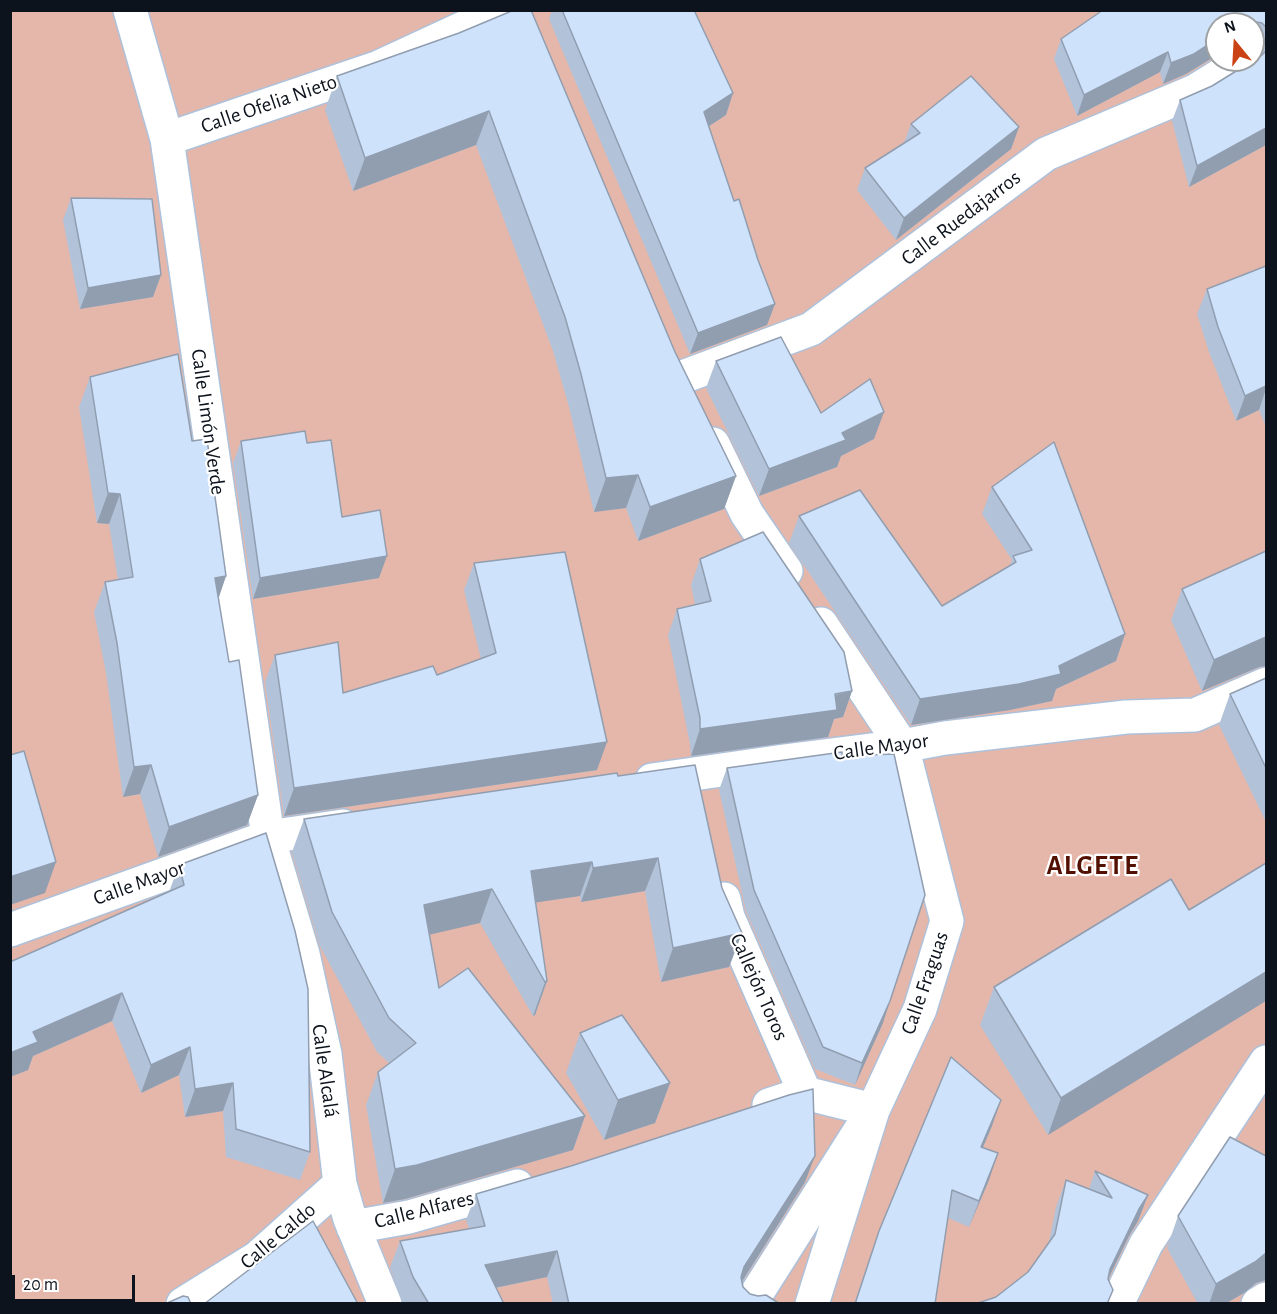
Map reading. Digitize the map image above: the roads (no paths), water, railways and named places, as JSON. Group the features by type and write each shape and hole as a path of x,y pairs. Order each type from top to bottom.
{"street":[{"name":"Calle Limón Verde","path":"130,10 167,139 268,837"},
{"name":"Calle Ofelia Nieto","path":"167,139 379,67 519,14"},
{"name":"Calle Ruedajarros","path":"675,367 811,329 1046,154 1195,91 1226,72"},
{"name":"Calle Fraguas","path":"675,367 747,514 902,746 947,921 920,1009 873,1110 750,1304"},
{"name":"Calle Mayor","path":"626,784 945,738 1126,717 1196,716 1266,684"},
{"path":"696,774 704,807"},
{"name":"Calle Mayor","path":"10,930 268,837 369,822"},
{"name":"Calle Alcalá","path":"268,837 303,954 325,1054 340,1184 353,1227 385,1304"},
{"name":"Callejón Toros","path":"718,873 728,917 805,1093"},
{"path":"1117,1304 1146,1244 1266,1062"},
{"path":"737,1115 805,1093 873,1110"},
{"name":"Calle Fraguas","path":"812,1304 873,1110"},
{"name":"Calle Alfares","path":"353,1227 409,1218 544,1178"},
{"name":"Calle Caldo","path":"183,1304 257,1258 340,1184"},
{"path":"1258,1304 1266,1299"}],"district":[{"name":"ALGETE","path":"1093,866"}]}
